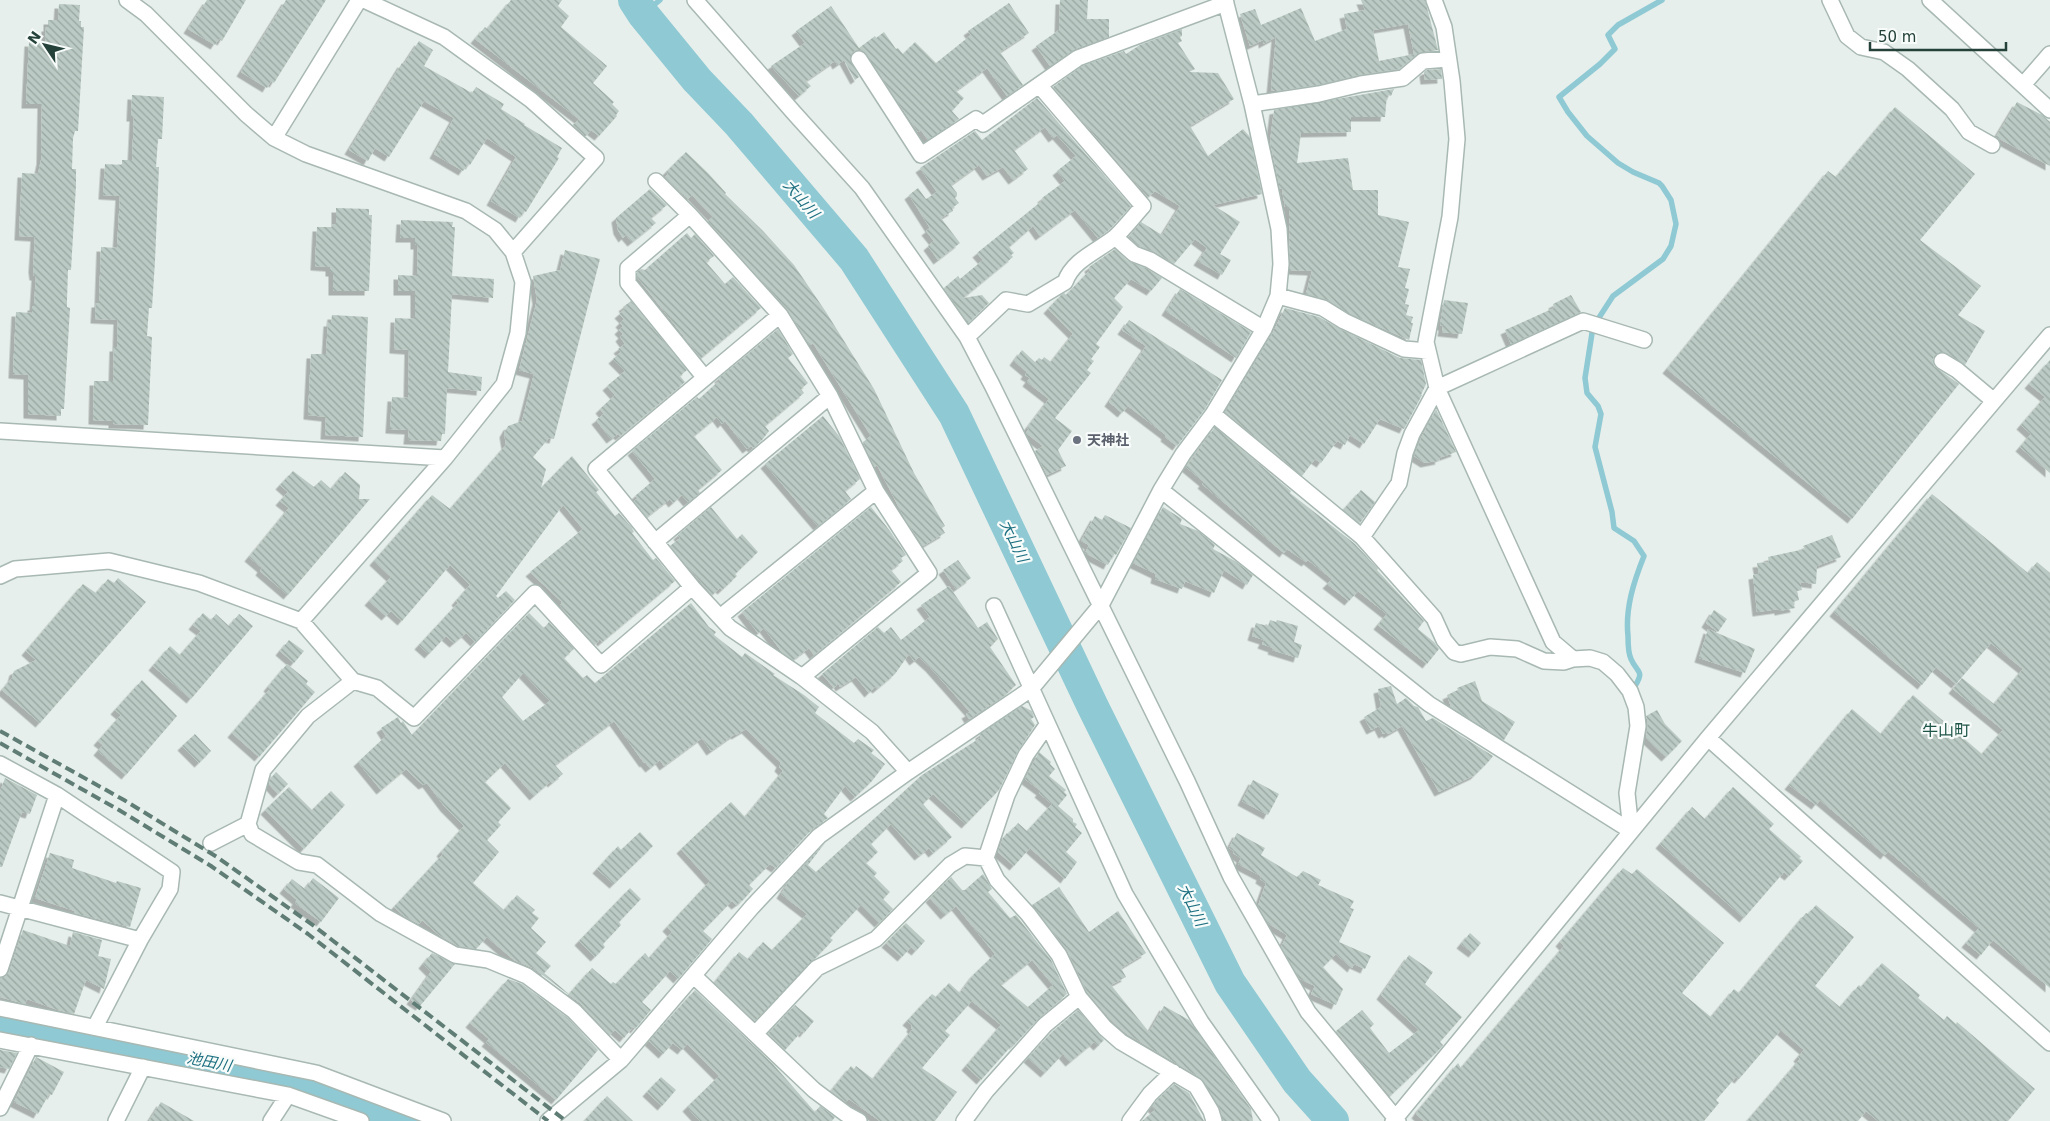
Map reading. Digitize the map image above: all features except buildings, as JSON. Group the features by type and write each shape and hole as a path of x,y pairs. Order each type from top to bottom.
{"street":[{"path":"127,0 146,14 246,114 274,138 306,154 466,210 495,230 513,252 523,282 518,333 504,384 446,458 301,620"},
{"path":"274,138 359,0"},
{"path":"364,0 382,4 444,37 531,100 596,158 513,252"},
{"path":"695,0 862,188 966,337 1183,772 1231,877 1308,1012 1395,1120 1631,830 2050,335"},
{"path":"1434,0 1444,27 1456,139 1450,217 1432,304 1426,342 1428,352 1437,388 1553,642 1573,659"},
{"path":"1830,0 1847,36 1861,47 1884,52 1908,69 1952,109 1969,132 1992,145"},
{"path":"1930,0 2050,110"},
{"path":"548,1121 621,1060 752,908 820,836 908,772 1031,688 1100,606 1161,490 1183,454 1214,414 1264,329 1278,296 1281,264 1279,228 1252,104 1225,1 1078,58 983,124 976,119 921,155 859,59"},
{"path":"2023,85 2050,54"},
{"path":"1252,104 1320,94 1361,84 1404,78 1423,61 1448,59"},
{"path":"966,337 1006,300 1028,304 1065,282 1069,272 1079,261 1115,237 1143,206 1039,85"},
{"path":"656,181 690,215 780,315 830,396 876,491 929,574 802,677"},
{"path":"690,215 628,268 628,283 704,378"},
{"path":"1115,237 1134,254 1150,260 1264,329"},
{"path":"1278,296 1323,308 1344,321 1404,349 1428,352"},
{"path":"780,315 596,468 655,542 730,628 802,677 872,732 908,772"},
{"path":"1362,537 1399,483 1405,453 1412,434 1437,388 1583,321 1644,340"},
{"path":"1942,361 1958,370 1994,401"},
{"path":"655,542 830,396"},
{"path":"1214,414 1362,537 1434,618 1444,640 1454,652 1461,654 1490,647 1517,649 1544,661 1564,662 1573,659 1590,658 1603,662 1617,674 1630,691 1636,707 1638,726 1627,793 1631,830"},
{"path":"0,431 446,458"},
{"path":"1161,490 1429,704 1631,830"},
{"path":"720,617 876,491"},
{"path":"0,576 15,569 109,561 199,582 301,620 353,681 377,688 414,718 535,593 601,665 692,586"},
{"path":"994,606 1125,894 1202,1022 1270,1121"},
{"path":"353,681 308,716 263,770 248,824 252,834 299,862 318,865 381,914 455,955 488,960 527,976 574,1011 621,1060"},
{"path":"1047,725 1026,755 1007,796 986,858 997,880 1028,914 1059,955 1079,997 1105,1028 1121,1042 1196,1086 1211,1111 1214,1121"},
{"path":"1708,738 2050,1043"},
{"path":"0,764 57,795 172,872 170,889 140,940 95,1027"},
{"path":"0,969 57,795"},
{"path":"211,843 248,824"},
{"path":"756,1033 817,968 876,939 950,865 965,856 986,858"},
{"path":"0,902 140,940"},
{"path":"694,976 814,1090 846,1114 859,1121"},
{"path":"964,1121 986,1091 1046,1025 1079,997"},
{"path":"0,1008 316,1073 443,1121"},
{"path":"0,1040 288,1095 361,1121"},
{"path":"0,1108 31,1045"},
{"path":"116,1121 143,1067"},
{"path":"1130,1121 1150,1094 1173,1072"},
{"path":"271,1121 288,1095"}],"waterway":[{"name":"大山川","path":"634,0 643,14 697,80 739,124 854,259 954,414 1093,707 1230,983 1297,1081 1333,1121"},
{"path":"643,14 660,0"},
{"path":"1636,692 1635,686 1640,674 1629,654 1627,626 1629,605 1644,556 1634,541 1614,528 1612,512 1595,447 1601,414 1598,406 1587,393 1585,378 1593,327 1613,296 1663,259 1671,246 1676,224 1671,200 1662,186 1618,163 1587,136 1559,97 1600,64 1615,49 1608,35 1618,25 1662,0"},
{"name":"池田川","path":"0,1020 313,1083 412,1121"}],"railway":[{"path":"0,731 124,800 217,857 314,926 566,1121"},
{"path":"0,743 119,810 211,866 308,934 548,1121"}],"place":[{"name":"天神社","path":"1077,440"}],"district":[{"name":"牛山町","path":"1946,730"}]}
